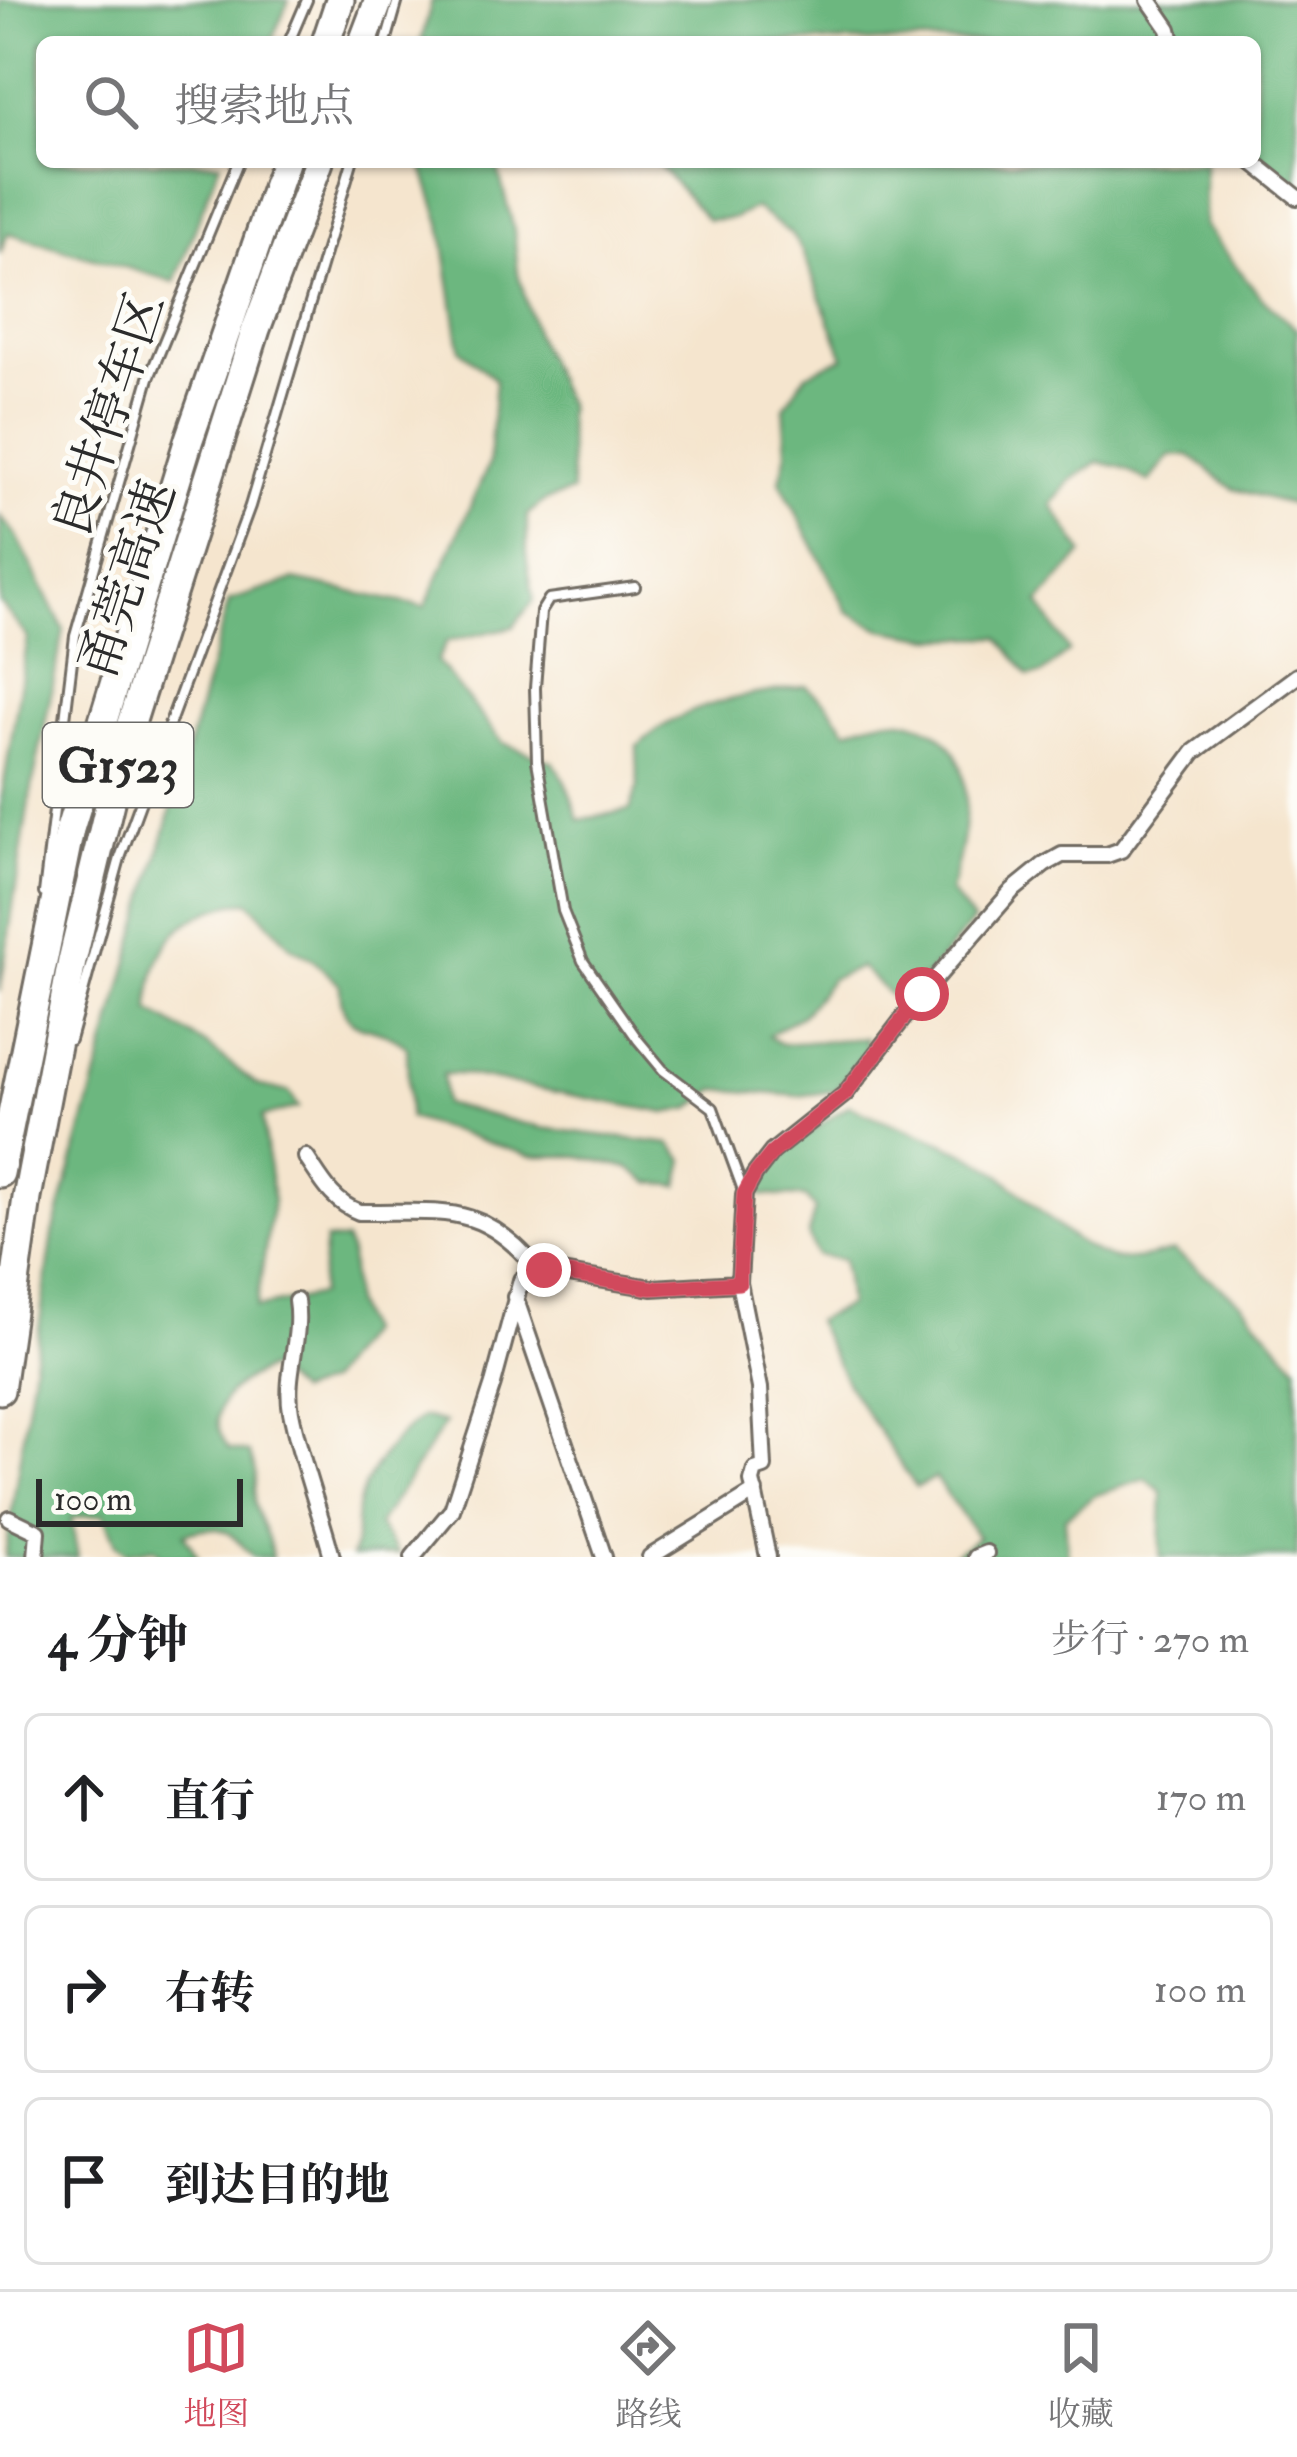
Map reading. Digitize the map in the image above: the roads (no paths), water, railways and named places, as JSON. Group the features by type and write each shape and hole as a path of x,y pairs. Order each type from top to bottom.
{"highway":[{"path":"328,36 340,0"},
{"path":"366,36 379,0"},
{"name":"甬莞高速","path":"0,1173 70,829 188,440 283,168"},
{"name":"甬莞高速","path":"0,1390 27,1198 72,961 122,752 256,329 317,168"}],"street":[{"path":"1149,0 1171,36"},
{"path":"1261,168 1297,197"},
{"path":"768,1557 754,1492 755,1470 764,1467 760,1388 739,1283 744,1194 772,1153 845,1094 922,994 1012,891 1062,856 1107,855 1120,850 1194,752 1297,676"},
{"path":"306,1157 332,1196 348,1208 465,1216 502,1231 539,1271"},
{"path":"413,1557 452,1510 521,1280 539,1271 652,1288 739,1283"},
{"path":"515,1297 604,1557"},
{"path":"296,1301 300,1324 290,1376 291,1411 332,1557"},
{"path":"650,1557 754,1492"},
{"path":"9,1518 38,1532 36,1557"},
{"path":"670,1543 680,1557"}],"lane":[{"path":"292,36 307,0"},
{"path":"388,36 398,0"},
{"name":"良井停车区","path":"24,1055 75,636 149,378 236,168"},
{"path":"27,1198 120,858 250,506 350,168"},
{"path":"634,587 549,599 541,612 535,688 537,761 546,827 563,911 583,961 663,1070 713,1108 744,1194"}]}
